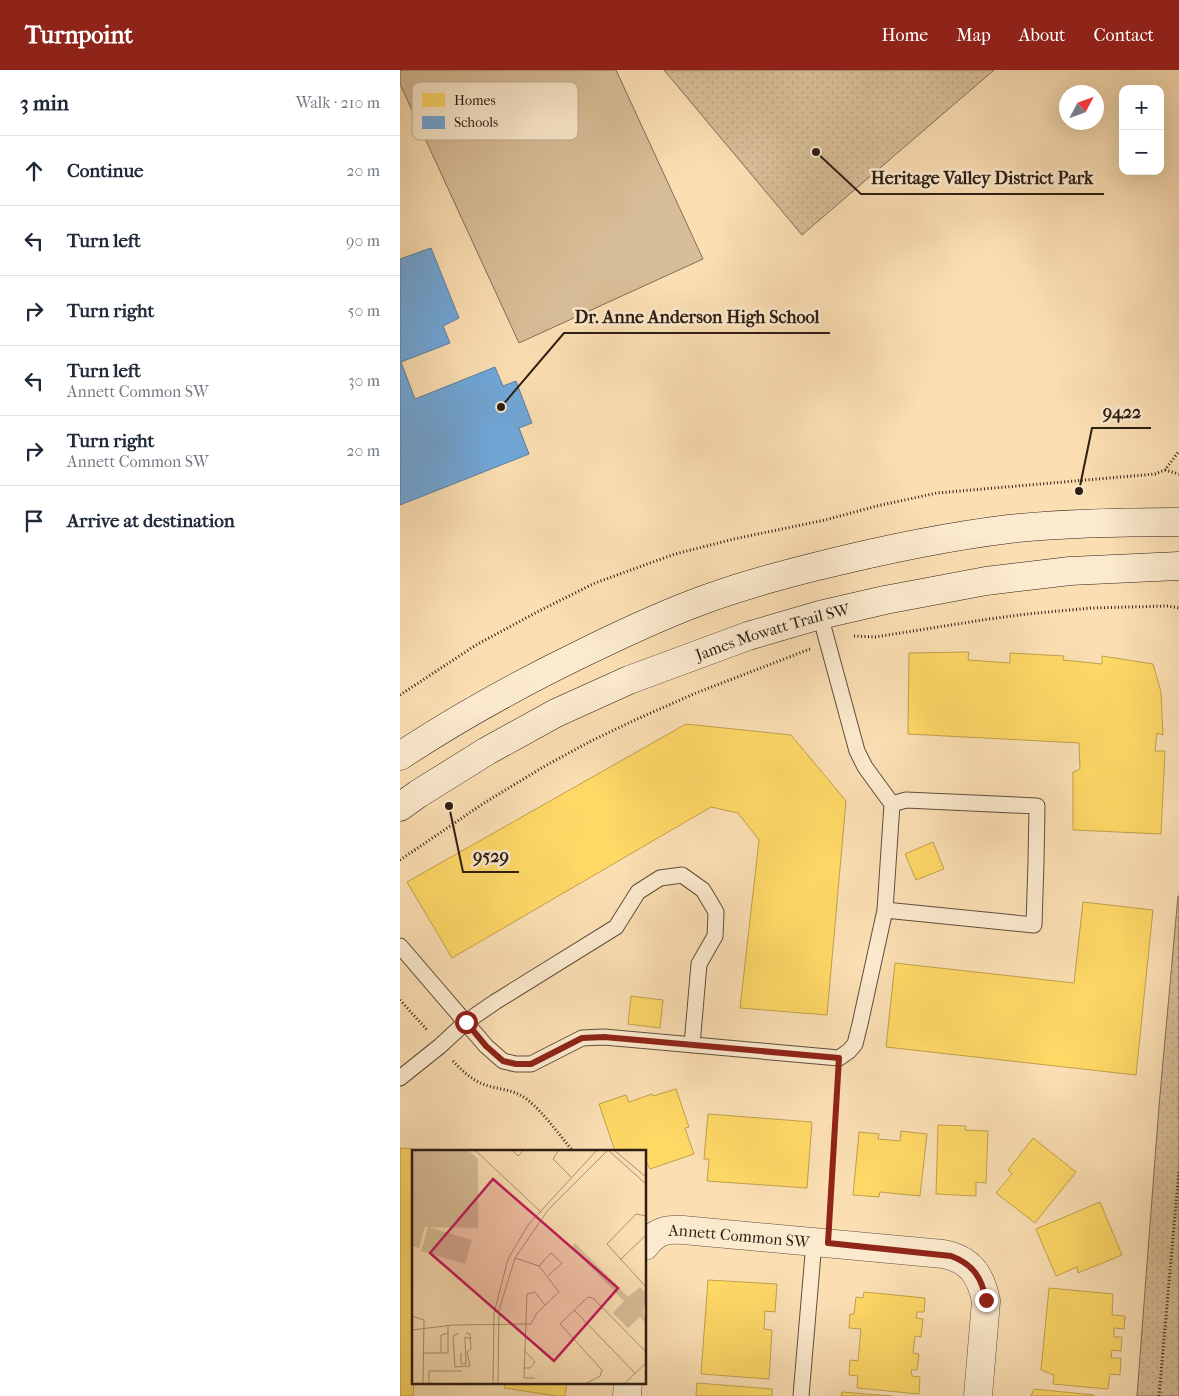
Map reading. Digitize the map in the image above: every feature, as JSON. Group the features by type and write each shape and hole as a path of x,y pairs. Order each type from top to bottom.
{"main road":[{"path":"400,756 440,730 541,674 630,630 706,599 777,576 934,540 1009,529 1085,523 1179,522"},
{"name":"James Mowatt Trail SW","path":"400,807 487,751 556,713 628,680 748,636 820,615 885,600 986,581 1070,571 1179,566"},
{"name":"Annett Common SW","path":"646,1244 657,1234 669,1229 943,1254 962,1260 971,1266 984,1289 986,1300 978,1396"}],"lane":[{"path":"400,946 486,1046 503,1061 516,1064 531,1064 582,1038 604,1037 839,1058 849,1051 855,1044 886,910 892,804 865,767 857,751 820,615"},
{"path":"886,910 1034,925 1037,806 906,800 892,804"},
{"path":"400,1078 466,1022 616,927 638,892 660,878 682,875 703,890 716,912 715,936 699,964 692,1045"},
{"path":"801,1396 821,1243"}],"path":[{"path":"400,695 476,646 539,611 594,583 675,554 937,493 1156,474 1165,470 1179,451"},
{"path":"1165,470 1179,474"},
{"path":"400,860 484,802 545,766 600,737 696,693 828,642 856,636 875,637 1027,614 1091,608 1168,606 1179,608"},
{"path":"400,1000 429,1032"},
{"path":"450,1058 462,1070 482,1084 516,1092 522,1096 532,1104 572,1150"},
{"path":"821,1243 839,1058"},
{"path":"1158,1396 1179,1170"}],"shaded area":[{"path":"400,70 616,70 703,259 519,343 426,140 578,140 578,82 412,82 412,110 400,84"},
{"path":"664,70 994,70 802,235"},
{"path":"1178,896 1179,1396 1137,1396 1159,1106"}],"building: Homes":[{"path":"969,652 968,660 1010,663 1010,653 1064,656 1063,660 1102,664 1102,656 1153,664 1161,692 1163,735 1157,733 1155,751 1165,751 1161,834 1073,830 1073,772 1080,769 1079,743 908,734 909,653"},
{"path":"686,724 791,735 846,801 827,1015 740,1008 759,840 738,813 711,807 452,958 407,882"},
{"path":"933,842 944,869 916,880 905,854"},
{"path":"1083,902 1153,910 1136,1075 886,1047 895,963 1074,983"},
{"path":"631,996 663,1000 660,1028 628,1024"},
{"path":"676,1089 689,1127 685,1128 694,1154 650,1169 646,1161 646,1150 615,1150 599,1104 626,1095 629,1102 652,1094 653,1096"},
{"path":"708,1114 812,1122 807,1188 707,1181 709,1159 704,1159"},
{"path":"938,1125 966,1126 965,1130 988,1131 986,1183 976,1182 976,1196 936,1194"},
{"path":"901,1131 927,1134 920,1196 880,1192 879,1197 853,1195 859,1132 879,1134 878,1139 900,1141"},
{"path":"1033,1138 1076,1172 1035,1223 996,1193 1012,1174 1008,1170"},
{"path":"400,1148 421,1150 412,1150 413,1396 400,1396"},
{"path":"1100,1202 1122,1255 1078,1273 1077,1267 1056,1276 1036,1229"},
{"path":"708,1280 777,1284 775,1312 765,1311 764,1329 772,1330 769,1379 701,1374"},
{"path":"1049,1288 1113,1294 1112,1315 1125,1316 1124,1329 1114,1328 1114,1337 1122,1337 1121,1351 1112,1350 1111,1358 1121,1358 1120,1375 1110,1374 1108,1389 1053,1384 1054,1375 1041,1370"},
{"path":"864,1292 925,1298 924,1312 917,1312 916,1318 923,1319 921,1337 915,1336 913,1353 919,1354 917,1370 911,1370 912,1376 920,1377 919,1394 857,1388 858,1376 849,1375 850,1360 858,1361 861,1329 849,1328 850,1314 854,1314 856,1297 863,1298"},
{"path":"697,1383 772,1389 772,1396 696,1396"},
{"path":"505,1384 567,1384 565,1396 504,1388"},
{"path":"1034,1389 1094,1395 1094,1396 1031,1396"},
{"path":"842,1392 892,1396 841,1396"}],"building: Schools":[{"path":"431,248 459,318 443,326 450,343 401,362 415,399 495,367 503,386 516,381 532,423 519,428 529,454 400,505 400,259"}],"place":[{"name":"Heritage Valley District Park","path":"816,152"},
{"name":"Dr. Anne Anderson High School","path":"501,407"},
{"name":"9422","path":"1079,491"},
{"name":"9529","path":"449,806"}],"route":[{"path":"466,1022 486,1046 503,1061 516,1064 531,1064 582,1038 604,1037 839,1058 828,1243 951,1256 971,1266 984,1289 986,1300"}]}
